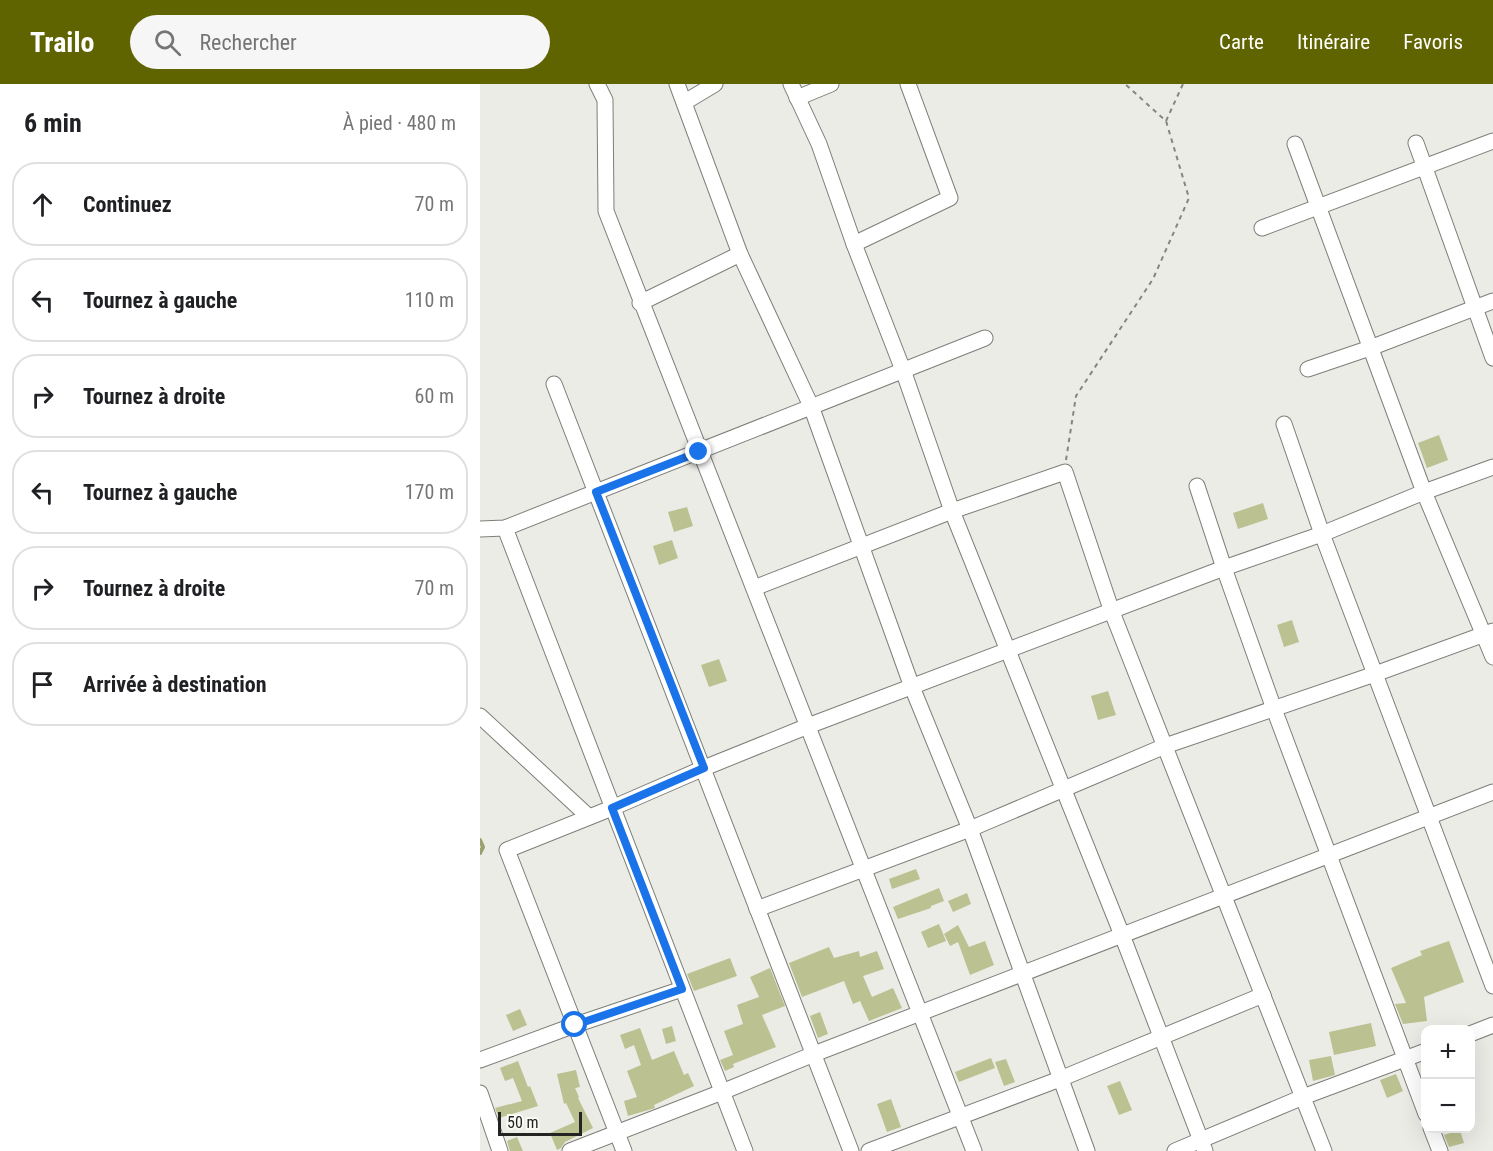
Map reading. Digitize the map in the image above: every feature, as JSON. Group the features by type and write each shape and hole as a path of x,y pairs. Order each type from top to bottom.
{"street":[{"path":"597,84 605,100 606,211 640,303 974,1151"},
{"path":"677,84 740,254 811,406 912,687 970,829 1087,1151"},
{"path":"685,102 715,84"},
{"path":"831,84 794,91 819,144 854,244 903,370 952,511 1122,935 1203,1146"},
{"path":"854,244 950,198 908,84"},
{"path":"1262,228 1493,141"},
{"path":"1416,143 1493,358"},
{"path":"1295,144 1424,492 1489,632 1493,657"},
{"path":"640,303 740,254"},
{"path":"1308,369 1493,301"},
{"path":"480,529 505,528 985,338"},
{"path":"554,384 851,1151"},
{"path":"1284,424 1322,534 1493,986"},
{"path":"624,1151 507,850 808,726 1224,568 1322,534 1424,492 1493,467"},
{"path":"754,588 952,511 1065,472 1112,612 1324,1151"},
{"path":"1197,486 1274,709 1421,1104"},
{"path":"505,528 745,1151"},
{"path":"758,909 970,829 1165,746 1489,632"},
{"path":"480,716 589,817"},
{"path":"570,1151 722,1092 814,1053 1493,792"},
{"path":"480,1060 682,989"},
{"path":"869,1151 1060,1079 1263,995"},
{"path":"1475,1032 1493,1025"},
{"path":"1175,1151 1203,1146 1303,1097 1421,1053"},
{"path":"480,1093 500,1151"},
{"path":"1433,1133 1440,1151"}],"path":[{"path":"1065,472 1076,396 1153,279 1189,198 1166,121 1125,84"},
{"path":"1166,121 1183,84"}],"building":[{"path":"1439,435 1448,460 1427,468 1418,443"},
{"path":"1263,503 1268,519 1238,529 1233,513"},
{"path":"687,507 693,526 674,532 668,512"},
{"path":"672,540 678,558 659,565 653,546"},
{"path":"1292,620 1299,642 1284,647 1277,625"},
{"path":"719,659 727,681 709,687 701,665"},
{"path":"1108,691 1116,715 1098,720 1091,696"},
{"path":"916,869 920,879 892,889 889,879"},
{"path":"939,888 944,901 898,919 893,907"},
{"path":"967,893 971,904 953,912 948,901"},
{"path":"939,924 946,941 928,948 921,932"},
{"path":"958,925 969,947 985,941 994,965 970,975 958,942 950,946 944,934"},
{"path":"1449,941 1464,982 1424,997 1427,1021 1403,1024 1395,1004 1406,1003 1391,968 1422,955 1420,951"},
{"path":"829,947 834,958 859,951 860,957 877,951 884,969 863,976 872,997 893,988 902,1008 869,1021 860,1001 853,1004 844,981 802,997 789,963"},
{"path":"730,958 737,976 694,991 687,974"},
{"path":"770,968 785,1006 762,1015 776,1047 733,1064 734,1067 725,1071 720,1060 733,1055 724,1031 743,1024 737,1005 759,997 750,977"},
{"path":"520,1009 527,1025 513,1031 506,1015"},
{"path":"820,1012 828,1034 818,1038 810,1016"},
{"path":"1371,1023 1376,1046 1334,1055 1329,1032"},
{"path":"672,1026 676,1041 666,1044 662,1029"},
{"path":"640,1028 652,1060 674,1051 684,1075 688,1073 694,1086 654,1105 655,1108 628,1116 624,1101 637,1097 627,1071 641,1065 634,1045 625,1049 620,1035"},
{"path":"1331,1056 1335,1075 1313,1081 1309,1060"},
{"path":"991,1058 995,1068 959,1082 955,1072"},
{"path":"1006,1059 1015,1082 1004,1086 995,1062"},
{"path":"518,1061 538,1106 499,1118 495,1108 522,1101 513,1078 505,1081 500,1068"},
{"path":"576,1070 580,1087 575,1088 593,1128 565,1142 557,1150 550,1133 575,1122 566,1103 564,1104 557,1074"},
{"path":"1396,1074 1403,1091 1387,1098 1380,1080"},
{"path":"1120,1081 1132,1110 1119,1115 1107,1086"},
{"path":"891,1099 901,1127 887,1132 877,1104"},
{"path":"1461,1133 1464,1143 1449,1147 1444,1135"},
{"path":"517,1137 523,1151 510,1151 507,1141"}],"waterway":[{"path":"480,840 483,847 480,853"}],"route":[{"path":"575,1025 682,989 612,808 704,768 596,492 699,452"}]}
